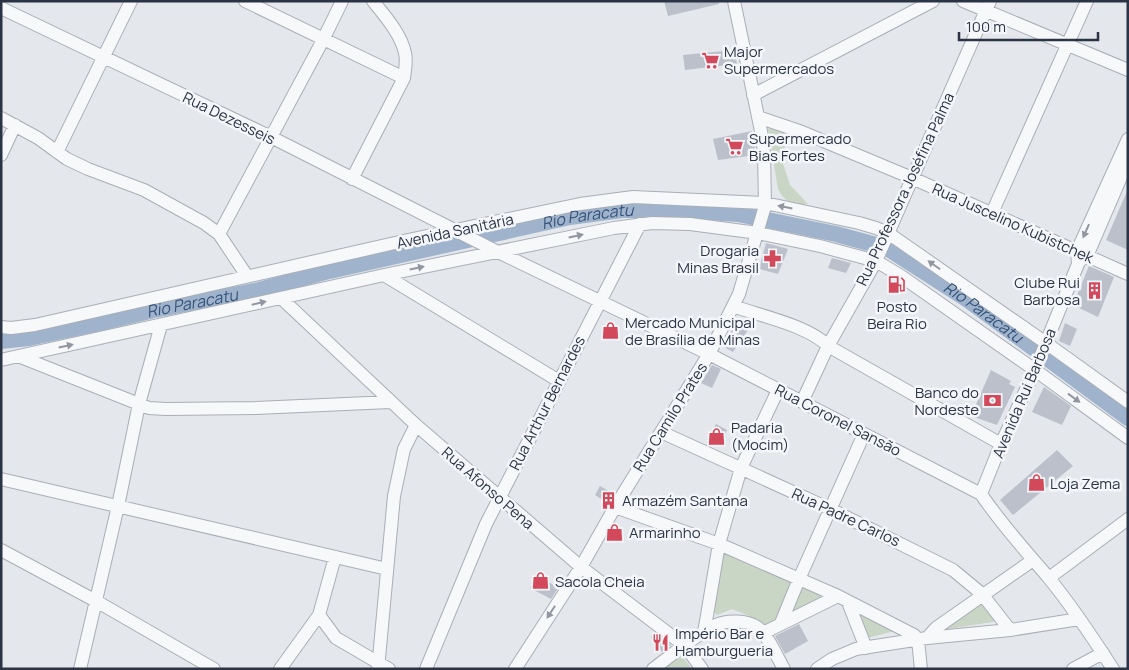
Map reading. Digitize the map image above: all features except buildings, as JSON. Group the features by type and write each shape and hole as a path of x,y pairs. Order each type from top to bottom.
{"street":[{"path":"57,152 131,1"},
{"path":"245,1 404,78"},
{"path":"219,234 342,1"},
{"path":"352,179 404,78 406,54 402,44 391,25 373,1"},
{"name":"Rua Camilo Prates","path":"515,669 581,567 615,507 709,354 745,279 765,204 764,152 734,1"},
{"path":"963,1 988,6 1068,45 1128,70"},
{"path":"992,213 1087,1"},
{"path":"753,96 925,3"},
{"name":"Rua Professora Joséfina Palma","path":"802,402 828,346 878,258 988,6"},
{"name":"Rua Dezesseis","path":"1,8 271,138 498,252"},
{"name":"Rua Juscelino Kubistchek","path":"758,116 802,132 912,178 992,213 1081,257 1128,274"},
{"path":"1,118 67,159 144,190 204,223 219,234 247,276"},
{"path":"1,155 15,125"},
{"name":"Avenida Rui Barbosa","path":"981,494 1041,355 1128,139"},
{"name":"Avenida Rui Barbosa","path":"1081,257 1128,161"},
{"name":"Avenida Sanitária","path":"1,326 22,327 34,325 247,276 580,204 633,197 765,204 860,223 876,228 887,235 1041,355 1128,438"},
{"name":"Avenida Sanitária","path":"1,360 384,275 640,224 667,223 759,230 820,246 878,258 901,276 1128,402"},
{"name":"Rua Arthur Bernardes","path":"426,669 486,524 640,224"},
{"name":"Rua Coronel Sansão","path":"498,252 709,354 981,494 1080,619 1113,669"},
{"path":"384,275 559,381"},
{"name":"Rua Afonso Pena","path":"281,298 416,425 581,567 685,646 702,669"},
{"path":"733,306 798,327 819,337 828,346 1001,444"},
{"path":"80,669 118,506 139,404 160,325"},
{"path":"18,356 149,408 256,408 390,402"},
{"path":"704,633 719,544 741,468 778,390"},
{"path":"382,667 392,514 401,460 408,439 416,425"},
{"name":"Rua Padre Carlos","path":"661,432 830,509 953,570 982,594 1010,630"},
{"path":"781,623 864,434"},
{"path":"1,479 387,569"},
{"path":"615,507 719,544 843,599 922,639"},
{"path":"1049,578 1128,519"},
{"path":"1,550 96,601 214,669"},
{"path":"280,669 319,615 336,557"},
{"path":"921,669 922,639 982,594 1033,560"},
{"path":"763,633 781,623 843,599"},
{"path":"843,599 866,648"},
{"path":"319,615 336,638 349,647 372,658 382,667"},
{"path":"817,669 845,652 866,648 922,639 1010,630 1080,619"},
{"path":"653,669 717,625 732,622 747,623 763,633 778,666"},
{"path":"1073,669 1103,653"}],"green space":[{"path":"773,125 789,136 781,157 790,185 808,204 790,202 784,198 778,189 768,129"},
{"path":"726,552 790,579 794,584 780,617 765,627 747,615 732,609 717,615 713,611 722,554"},
{"path":"800,583 830,596 787,617"},
{"path":"983,599 999,621 941,630"},
{"path":"853,608 899,630 867,638"},
{"path":"681,655 692,669 663,669"}],"waterway":[{"name":"Rio Paracatu","path":"1,341 29,338 154,310 259,290 325,272 570,217 622,210 672,210 738,214 836,234 887,248 968,300 1128,418"}],"place":[{"name":"Major Supermercados","path":"710,60"},
{"name":"Supermercado Bias Fortes","path":"735,147"},
{"name":"Drogaria Minas Brasil","path":"773,259"},
{"name":"Posto Beira Rio","path":"897,285"},
{"name":"Clube Rui Barbosa","path":"1094,291"},
{"name":"Mercado Municipal de Brasília de Minas","path":"611,331"},
{"name":"Banco do Nordeste","path":"993,401"},
{"name":"Padaria (Mocim)","path":"717,436"},
{"name":"Loja Zema","path":"1036,483"},
{"name":"Armazém Santana","path":"608,500"},
{"name":"Armarinho","path":"615,532"},
{"name":"Sacola Cheia","path":"541,581"},
{"name":"Império Bar e Hamburgueria","path":"661,642"}]}
